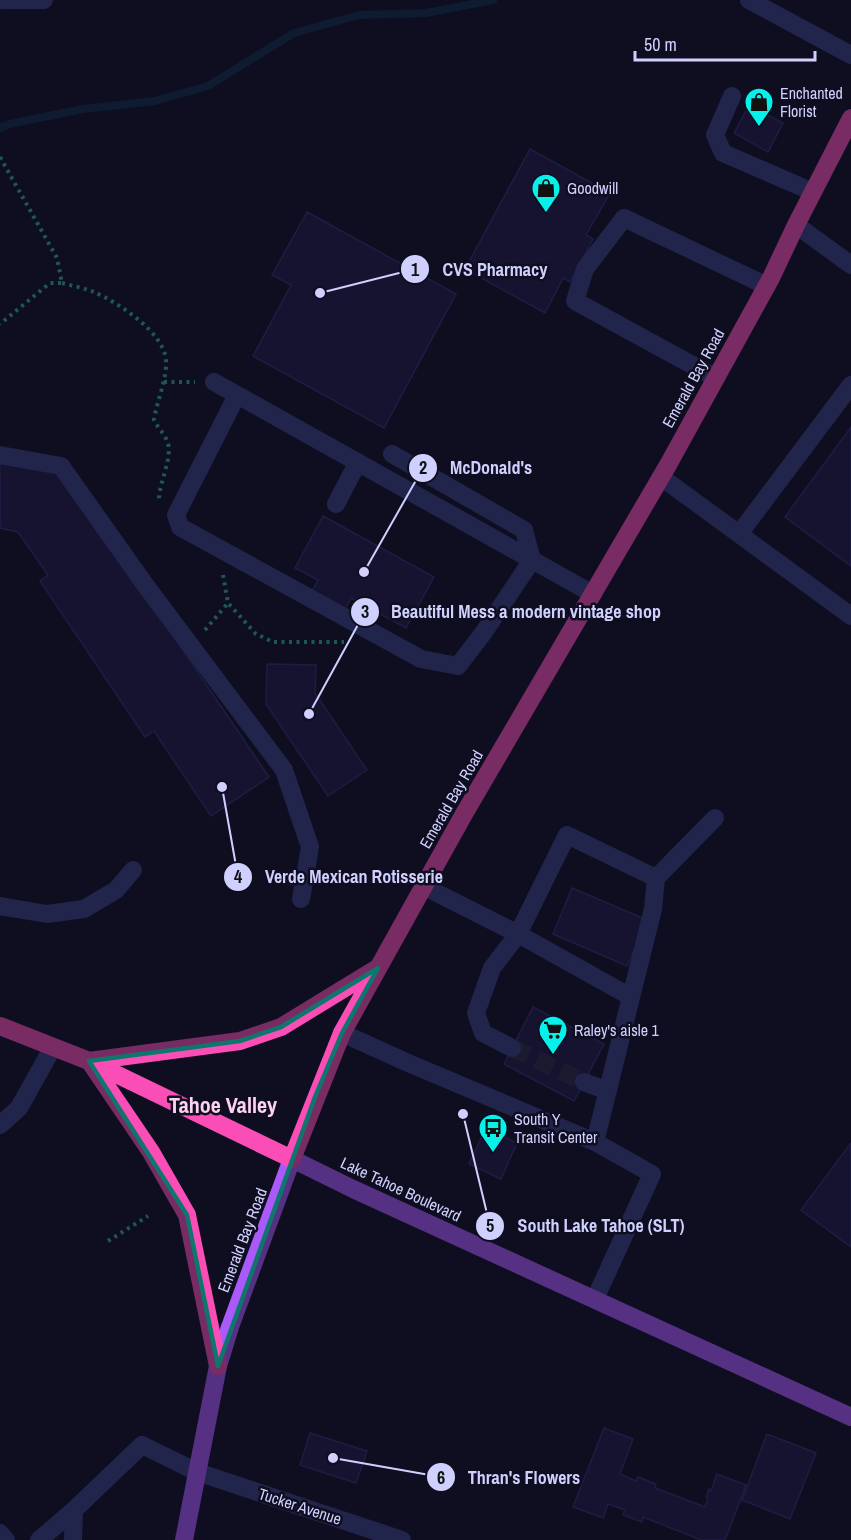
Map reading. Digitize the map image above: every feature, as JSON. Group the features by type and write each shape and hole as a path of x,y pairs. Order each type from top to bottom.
{"highway":[{"name":"Emerald Bay Road","path":"292,1159 342,1033 423,886 661,477 767,286 851,118"},
{"path":"218,1366 187,1215 151,1152 89,1061 240,1041 280,1027 378,968"},
{"name":"Lake Tahoe Boulevard","path":"0,1026 89,1061 292,1159"}],"main road":[{"name":"Lake Tahoe Boulevard","path":"292,1159 851,1417"},
{"name":"Emerald Bay Road","path":"184,1540 218,1366 230,1327 292,1159"}],"street":[{"path":"2,0 44,0"},
{"path":"750,0 851,55"},
{"path":"732,96 715,135 723,153 813,192"},
{"path":"716,378 574,302 585,269 624,218 767,286"},
{"path":"796,225 851,265"},
{"path":"214,382 593,594"},
{"path":"740,534 851,385"},
{"path":"237,395 176,515 180,526 421,659 458,666 484,632 532,560 524,530 393,454"},
{"path":"0,455 61,466 146,586 284,770 310,847 301,899"},
{"path":"336,504 358,462"},
{"path":"661,477 851,616"},
{"path":"595,1142 653,909 656,878 715,818"},
{"path":"512,1048 483,1033 477,1013 492,968 518,934 567,835 656,878"},
{"path":"0,906 47,915 84,909 116,890 133,870"},
{"path":"423,886 518,934 631,997"},
{"path":"342,1033 595,1142 652,1174 595,1299"},
{"path":"0,1125 18,1108 53,1047"},
{"path":"584,1082 608,1092"},
{"name":"Tucker Avenue","path":"74,1510 142,1445 197,1472 402,1540"},
{"path":"39,1540 74,1510"},
{"path":"73,1540 74,1510"},
{"path":"0,1533 6,1540"}],"path":[{"path":"0,157 57,258 62,283"},
{"path":"0,324 50,283 62,283 93,292 119,305 148,329 162,346 166,359 154,420 167,441 169,452 159,490 159,500"},
{"path":"163,382 214,382"},
{"path":"218,568 222,573 228,603 255,634 273,642 349,642"},
{"path":"191,646 228,603"},
{"path":"108,1241 148,1216"}],"highlighted area":[{"path":"378,968 342,1033 315,1097 218,1366 187,1215 89,1061 240,1041 281,1027"}],"building":[{"name":"Enchanted Florist","path":"749,105 783,123 768,152 734,133"},
{"name":"Goodwill","path":"530,149 610,193 586,235 593,239 570,282 563,278 545,313 465,269"},
{"path":"307,212 456,294 384,428 253,356 291,285 272,275"},
{"path":"851,427 851,566 785,517"},
{"path":"0,459 60,469 269,777 211,816 154,731 145,737 40,581 48,575 18,532 0,528"},
{"path":"323,516 434,577 406,628 351,598 343,613 310,595 318,580 295,568"},
{"path":"267,664 316,665 315,693 367,770 328,796 266,704"},
{"path":"572,888 647,920 627,966 553,934"},
{"name":"Raley's aisle 1","path":"533,1007 604,1044 574,1101 504,1064"},
{"name":"South Y Transit Center","path":"486,1128 517,1143 501,1179 469,1164"},
{"path":"851,1143 851,1247 801,1210"},
{"path":"604,1428 633,1439 620,1474 636,1481 638,1477 656,1484 655,1488 705,1507 708,1498 706,1497 709,1489 711,1491 717,1474 746,1485 725,1540 701,1540 643,1517 642,1522 623,1515 625,1510 608,1504 603,1518 573,1507"},
{"path":"310,1433 367,1451 356,1483 300,1465"},
{"path":"767,1434 816,1453 790,1519 742,1500"}],"waterway":[{"path":"0,128 9,124 83,109 155,101 208,86 294,33 359,15 426,13 493,0"}],"tunnel":[{"path":"512,1048 584,1082"}],"place":[{"name":"Enchanted Florist","path":"759,128"},
{"name":"Goodwill","path":"546,214"},
{"name":"CVS Pharmacy","path":"320,293"},
{"name":"McDonald's","path":"364,572"},
{"name":"Beautiful Mess a modern vintage shop","path":"309,714"},
{"name":"Verde Mexican Rotisserie","path":"222,787"},
{"name":"Raley's aisle 1","path":"553,1056"},
{"name":"South Lake Tahoe (SLT)","path":"463,1114"},
{"name":"South Y Transit Center","path":"493,1154"},
{"name":"Thran's Flowers","path":"333,1458"}],"district":[{"name":"Tahoe Valley","path":"223,1105"}]}
